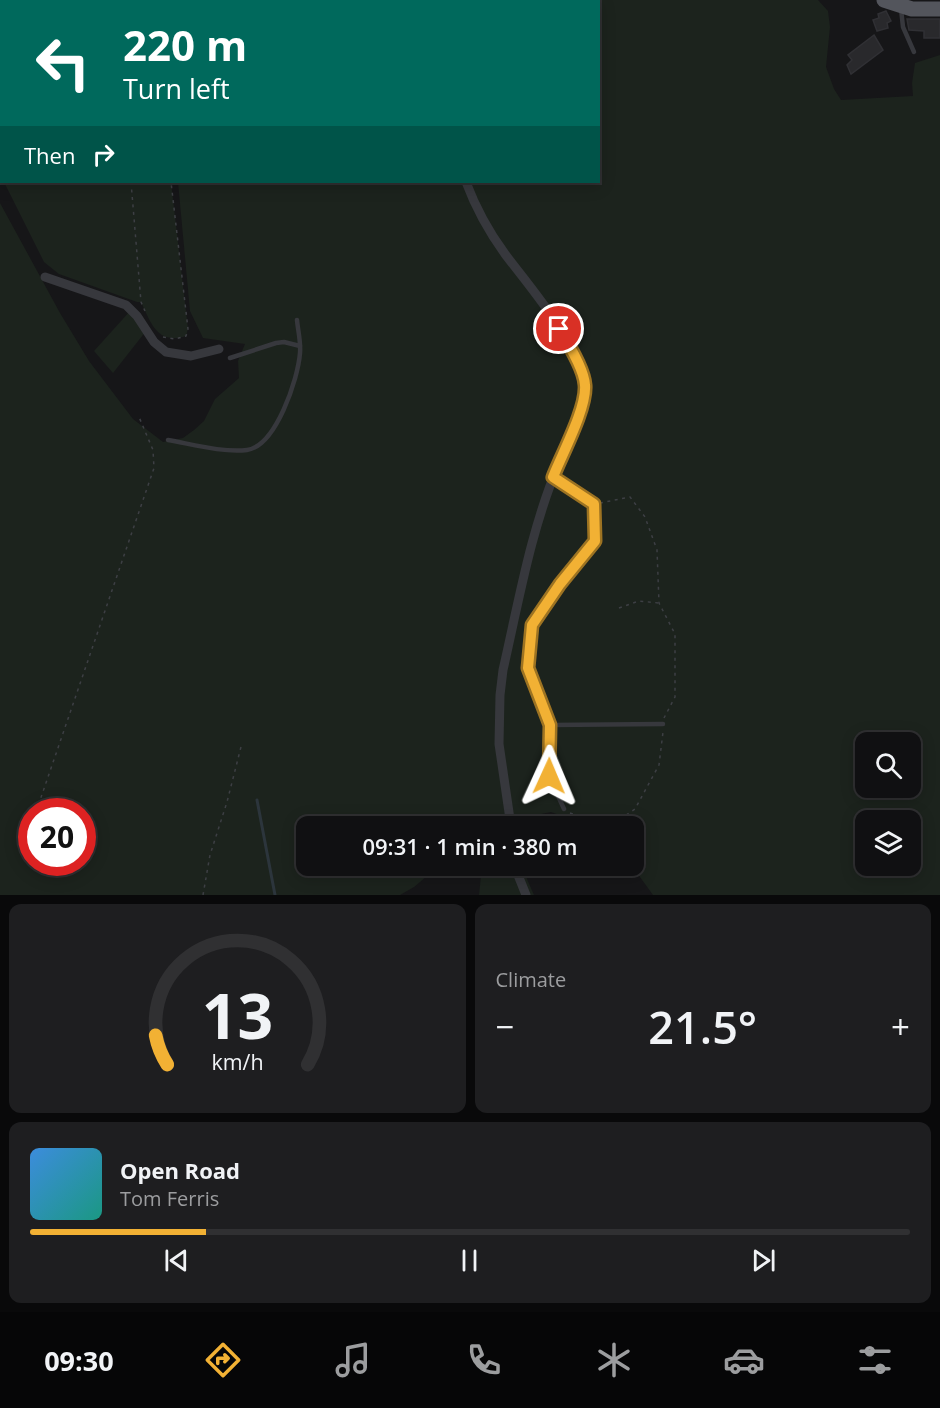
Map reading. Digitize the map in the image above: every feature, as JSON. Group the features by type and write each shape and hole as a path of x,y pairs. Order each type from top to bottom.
{"main road":[{"path":"884,0 901,7 940,9"}],"street":[{"path":"466,183 479,212 503,251 541,299 563,336 585,383 585,400 553,477 537,523 503,670 499,744 510,816"},
{"path":"45,277 126,305 137,316 154,342 166,352 191,356 219,349"},
{"path":"518,876 526,895"}],"lane":[{"path":"901,7 903,27 914,52"},
{"path":"168,440 246,450 256,447 268,437 292,388 299,363 297,320"},
{"path":"230,358 284,342 300,346"},
{"path":"553,477 594,504 595,541 560,584 532,625 528,668 550,725 549,776 564,809"},
{"path":"550,725 663,724"}],"path":[{"path":"131,183 141,302 145,312"},
{"path":"162,337 175,339 186,336 188,329 171,183"},
{"path":"41,798 154,468 153,450 139,417"},
{"path":"564,809 576,816 599,823 616,822 635,808 659,765 664,717 675,697 675,634 659,603 657,550 645,517 630,497 594,504"},
{"path":"620,608 639,601 659,603"},
{"path":"203,895 210,855 242,743"}],"shaded area":[{"path":"600,0 818,0 828,11 830,27 826,67 834,89 841,100 913,96 915,63 940,55 940,895 653,895 639,876 644,876 644,816 562,816 551,812 532,816 296,816 296,876 427,876 400,895 0,895 0,203 89,361 133,419 163,442 183,438 194,430 204,421 215,399 239,378 238,361 245,344 203,338 190,311 178,183 600,183"},
{"path":"4,183 171,183 188,329 186,336 176,338 162,335 152,324 141,302 59,274 44,262"},
{"path":"131,310 146,331 113,373 94,351"},
{"path":"481,876 527,876 534,895 479,895"}],"building":[{"path":"886,11 891,21 887,23 888,28 877,31 873,20 879,18 878,14"},
{"path":"907,19 940,19 940,38 924,38 924,31 909,30"},
{"path":"874,35 883,50 851,74 847,65 852,60 848,55"}],"waterway":[{"path":"257,800 275,895"}],"route":[{"path":"549,776 550,725 528,668 532,625 560,584 595,541 594,504 553,477 585,400 585,383 559,329"}]}
